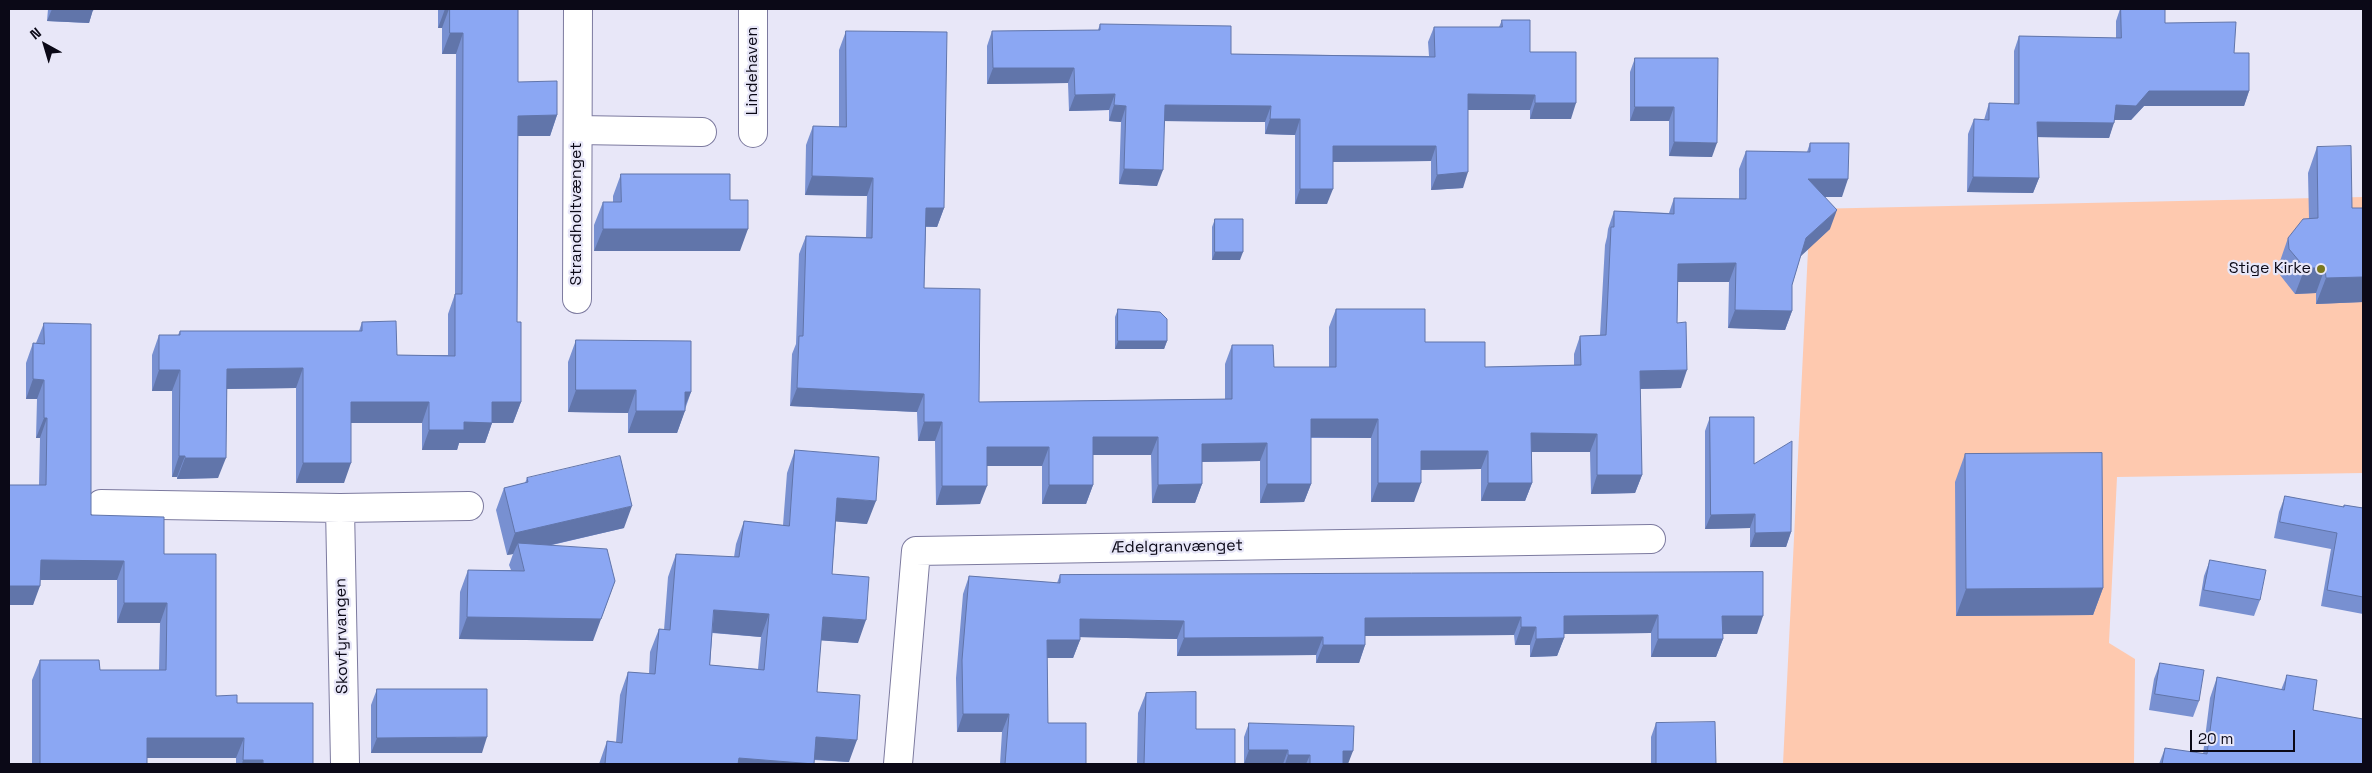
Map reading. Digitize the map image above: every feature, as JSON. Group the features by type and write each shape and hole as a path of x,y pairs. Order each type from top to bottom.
{"street":[{"name":"Strandholtvænget","path":"577,299 578,9"},
{"name":"Lindehaven","path":"753,9 753,134"},
{"name":"Strandholtvænget","path":"578,130 702,132"},
{"path":"101,504 340,508 469,506"},
{"name":"Skovfyrvangen","path":"340,508 345,764"},
{"name":"Ædelgranvænget","path":"898,764 916,551 1651,539"}],"shaded area":[{"path":"2363,197 2363,473 2117,477 2109,643 2135,659 2134,764 1783,764 1810,209"}],"building":[{"path":"450,9 518,9 518,82 557,81 557,115 518,116 517,322 521,322 521,402 492,402 492,423 464,422 464,430 429,430 429,402 351,402 351,463 303,463 303,368 227,369 226,458 185,458 185,456 179,456 180,370 159,370 159,335 180,335 180,331 362,331 362,322 396,321 397,355 455,356 455,294 462,294 463,33 450,33"},
{"path":"2121,9 2165,9 2165,23 2236,22 2234,53 2249,53 2249,91 2149,91 2136,106 2116,105 2114,123 2037,122 2039,178 1973,177 1974,119 1989,120 1989,103 2019,104 2019,36 2121,38"},
{"path":"1502,20 1530,20 1530,52 1576,52 1576,103 1535,103 1535,95 1468,94 1468,172 1437,175 1436,146 1333,146 1333,189 1300,189 1300,119 1270,119 1271,106 1165,105 1163,170 1124,169 1126,106 1114,105 1115,94 1075,95 1074,68 993,68 992,31 1100,30 1100,24 1231,26 1231,54 1435,57 1434,27 1502,27"},
{"path":"846,31 947,32 944,208 926,208 924,288 980,289 979,402 1232,399 1232,345 1273,345 1274,367 1336,367 1336,309 1425,309 1425,342 1485,342 1485,367 1581,365 1580,336 1606,335 1611,227 1614,227 1614,211 1674,214 1674,198 1746,199 1746,151 1810,152 1810,143 1849,143 1848,179 1808,179 1837,210 1806,238 1792,285 1792,311 1735,310 1736,263 1678,264 1677,323 1686,322 1687,370 1640,371 1642,475 1597,475 1597,434 1531,433 1532,483 1488,483 1488,451 1421,451 1421,483 1378,483 1378,419 1311,419 1311,484 1267,484 1267,443 1202,444 1202,484 1158,485 1158,437 1093,437 1093,485 1049,485 1049,447 987,447 987,486 942,486 942,422 924,422 924,394 797,388 799,336 803,336 806,236 872,238 873,178 812,176 813,126 846,127"},
{"path":"1635,58 1718,58 1717,143 1674,142 1674,107 1635,107"},
{"path":"2351,146 2352,208 2363,208 2363,277 2326,278 2325,268 2305,268 2289,249 2288,238 2303,219 2318,218 2317,147"},
{"path":"621,174 730,174 730,200 748,200 748,229 603,229 603,202 621,202"},
{"path":"1215,219 1243,219 1243,252 1215,252"},
{"path":"1118,309 1160,312 1167,319 1167,341 1118,341"},
{"path":"44,323 91,324 91,515 164,517 164,554 216,554 216,696 237,695 237,703 313,703 313,764 263,764 263,760 243,760 244,738 147,738 147,764 40,764 40,660 99,660 100,670 166,670 167,603 124,603 124,561 41,560 40,586 9,586 9,485 46,485 47,418 44,418 44,380 33,379 33,343 44,344"},
{"path":"576,340 691,341 691,392 685,392 685,411 636,411 636,390 576,390"},
{"path":"1710,417 1754,417 1754,464 1792,441 1791,532 1755,533 1755,514 1711,515"},
{"path":"795,450 879,457 876,501 837,498 832,574 869,577 866,620 823,617 817,692 860,695 857,740 816,737 814,764 739,758 738,764 605,764 607,741 622,743 628,672 655,674 659,629 670,630 676,554 739,557 744,521 789,526","holes":["714,610 769,614 764,670 710,665"]},
{"path":"2102,453 2103,588 1966,589 1965,454"},
{"path":"620,456 632,506 515,533 504,488 528,482 527,478"},
{"path":"2285,496 2344,507 2344,505 2363,508 2363,597 2327,590 2337,533 2280,522"},
{"path":"518,543 607,549 615,581 601,619 467,617 468,570 524,571"},
{"path":"2210,560 2266,570 2260,600 2204,590"},
{"path":"1763,572 1763,616 1722,616 1723,639 1658,639 1658,615 1564,616 1564,638 1536,639 1536,627 1521,627 1521,617 1365,618 1365,645 1323,645 1323,637 1184,638 1184,621 1080,619 1080,640 1047,640 1048,723 1086,723 1086,764 1005,764 1009,714 963,714 962,660 969,576 1060,583 1060,575"},
{"path":"2160,663 2204,670 2199,701 2155,694"},
{"path":"2287,675 2317,680 2313,710 2363,719 2363,764 2162,764 2165,748 2207,754 2217,677 2284,690"},
{"path":"377,689 487,689 487,737 377,738"},
{"path":"1196,692 1196,729 1235,729 1235,764 1144,764 1146,693"},
{"path":"1715,722 1716,764 1656,764 1656,723"},
{"path":"1249,723 1354,726 1353,751 1343,751 1343,764 1310,764 1310,755 1288,755 1288,750 1249,750"}],"place":[{"name":"Stige Kirke","path":"2321,269"}]}
